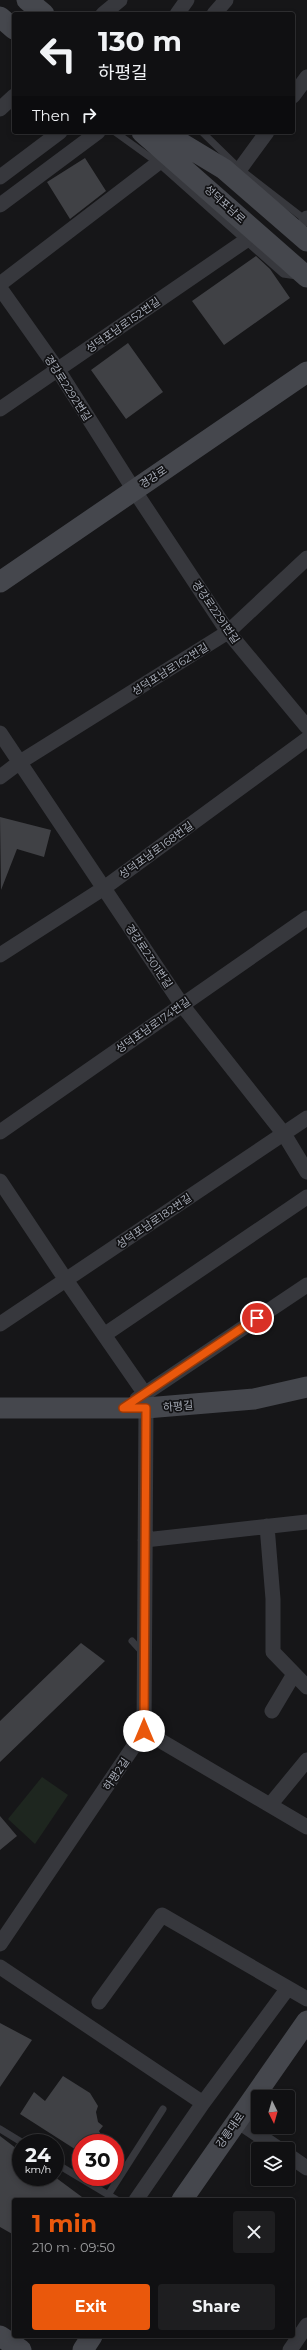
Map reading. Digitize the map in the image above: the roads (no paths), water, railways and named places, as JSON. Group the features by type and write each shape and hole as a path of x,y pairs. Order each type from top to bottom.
{"street":[{"path":"27,0 42,12"},
{"path":"105,12 120,0"},
{"path":"178,12 187,0"},
{"path":"216,12 226,0"},
{"path":"0,17 12,27"},
{"path":"295,93 307,77"},
{"path":"0,109 12,98"},
{"path":"0,177 57,134"},
{"path":"0,205 95,134"},
{"name":"성덕포남로","path":"146,134 170,148 224,169 307,241"},
{"path":"240,169 266,134"},
{"path":"0,284 170,148"},
{"name":"성덕포남로","path":"170,148 307,277"},
{"name":"성덕포남로152번길","path":"0,409 245,240"},
{"name":"경강로2292번길","path":"0,288 58,370 134,490"},
{"name":"경강로","path":"0,582 307,372"},
{"name":"경강로2291번길","path":"134,490 228,632 307,728"},
{"name":"성덕포남로162번길","path":"0,777 20,762 228,632 307,558"},
{"name":"경강로2301번길","path":"0,733 182,1004 284,1134 307,1172"},
{"name":"성덕포남로168번길","path":"0,955 104,888 307,739"},
{"name":"성덕포남로174번길","path":"0,1132 307,918"},
{"name":"성덕포남로182번길","path":"0,1324 307,1118"},
{"path":"0,1181 104,1335 145,1401 144,1731 307,1827"},
{"path":"104,1335 307,1197"},
{"path":"145,1401 307,1285"},
{"name":"하평길","path":"0,1408 123,1408 145,1401 254,1399 307,1387"},
{"path":"145,1540 307,1522"},
{"path":"267,1526 272,1599 273,1652 307,1687"},
{"path":"272,1712 294,1674"},
{"name":"하평2길","path":"0,1944 144,1731"},
{"path":"270,1805 307,1760"},
{"path":"99,2002 162,1915 307,1999"},
{"path":"0,1967 203,2103"},
{"path":"137,2198 203,2103 288,1988"},
{"name":"강릉대로","path":"183,2198 236,2120 307,2021"},
{"path":"236,2120 269,2142"},
{"path":"295,2160 307,2168"},
{"path":"290,2350 307,2325"},
{"path":"0,2336 21,2350"},
{"path":"83,2350 91,2338"}],"lane":[{"path":"122,134 170,148 245,240 283,274 307,277"},
{"path":"204,134 240,169 307,219"},
{"path":"132,1641 145,1654"},
{"path":"108,2195 163,2109"},
{"path":"0,2129 12,2136"},
{"path":"64,2168 113,2198"}]}
